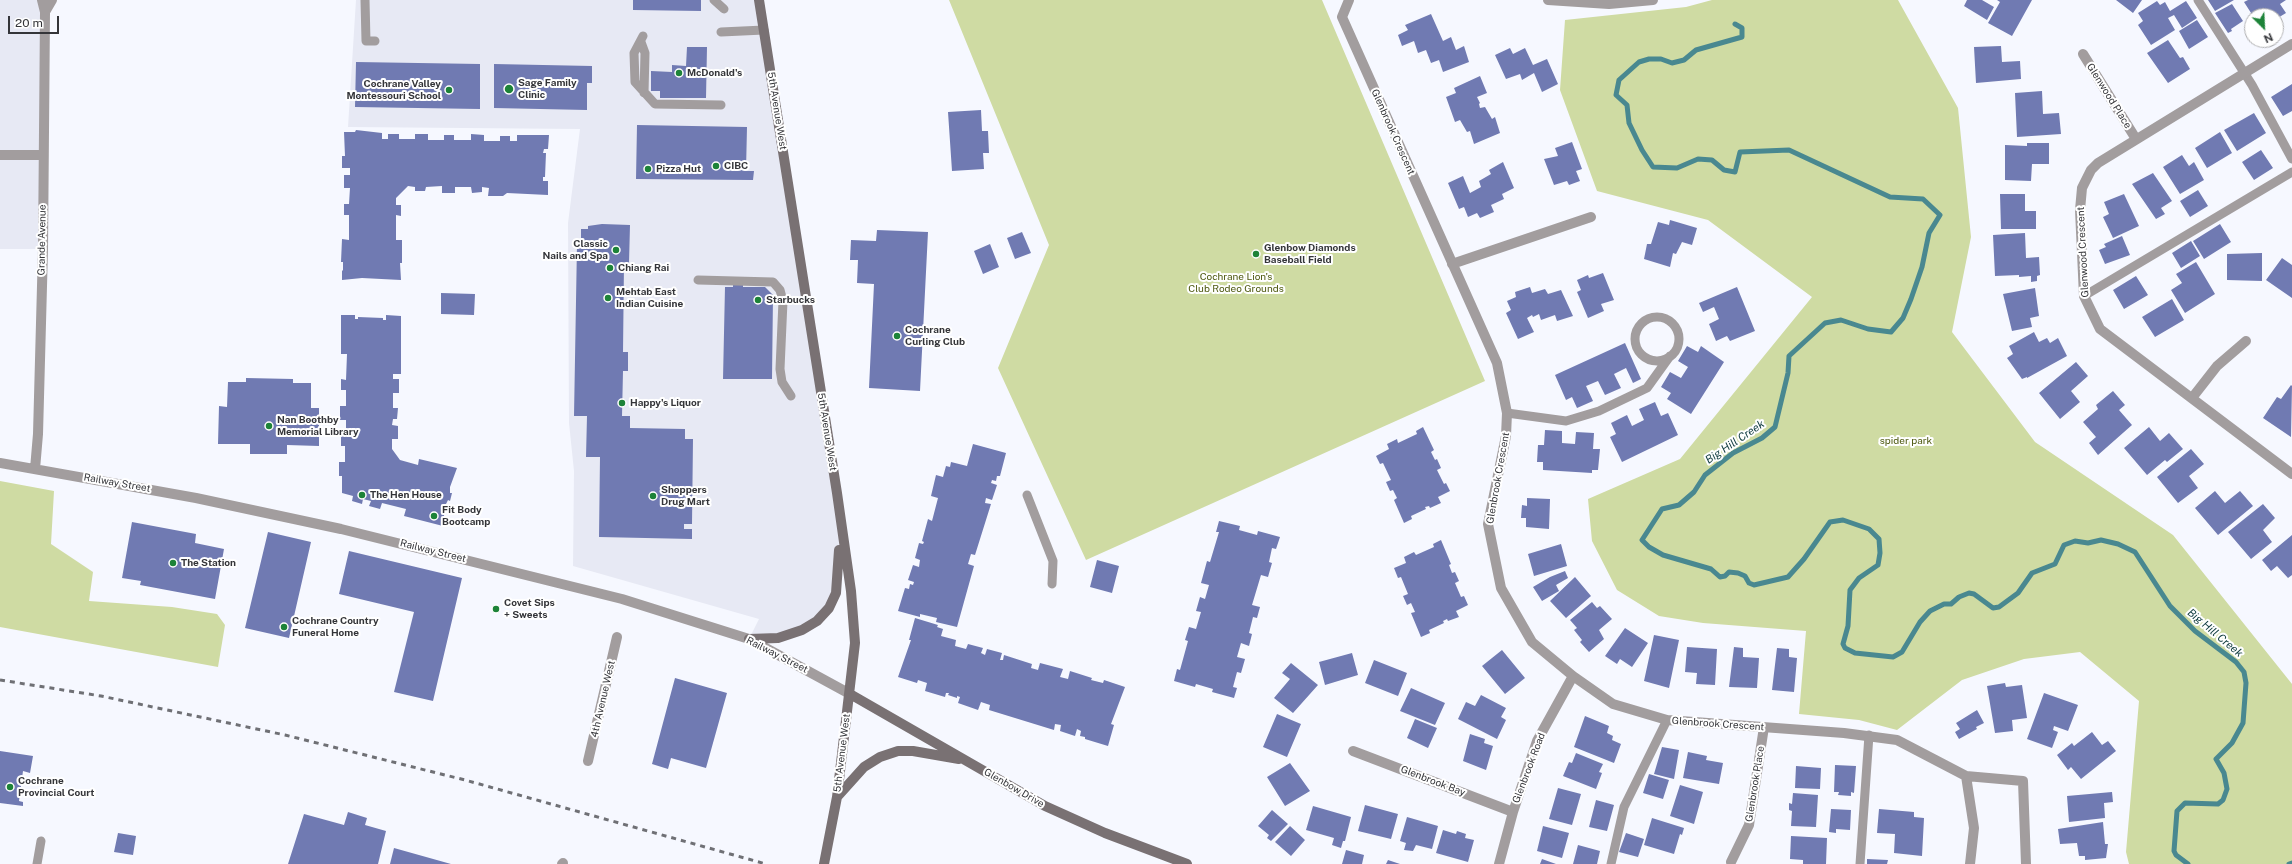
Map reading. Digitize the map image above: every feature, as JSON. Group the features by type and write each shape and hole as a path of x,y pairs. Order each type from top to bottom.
{"street":[{"name":"Grande Avenue","path":"35,469 38,434 43,155 45,12 42,0"},
{"name":"Grande Avenue","path":"45,12 52,0"},
{"name":"5th Avenue West","path":"759,0 851,591 855,643 837,797 824,864"},
{"name":"Glenbrook Crescent","path":"1349,0 1342,17 1497,363 1507,413 1506,436 1488,524 1501,588 1532,642 1573,676 1613,704 1667,720 1870,735 1897,740 1966,776"},
{"path":"1548,0 1609,4 1653,0"},
{"name":"Glenwood Crescent","path":"2290,470 2100,329 2084,296 2080,210 2082,188 2091,170 2098,163 2292,44"},
{"name":"Glenwood Place","path":"2083,54 2136,139"},
{"path":"0,155 43,155"},
{"path":"1452,264 1591,217"},
{"path":"2192,398 2217,366 2246,341"},
{"name":"Railway Street","path":"0,463 196,498 442,553 622,599 749,640 850,694"},
{"path":"749,640 778,638 802,630 817,621 829,608 836,593 840,522"},
{"name":"4th Avenue West","path":"588,761 617,637"},
{"name":"Glenbrook Road","path":"1499,864 1513,812 1537,741 1573,676"},
{"name":"Glenbow Drive","path":"850,694 1045,806 1105,833 1187,864"},
{"name":"Glenbrook Place","path":"1731,862 1749,825 1764,727"},
{"path":"837,797 864,767 880,757 898,752 913,751 967,761"},
{"name":"Glenbrook Bay","path":"1353,751 1513,812"},
{"path":"1970,864 1974,828 1966,776 2023,781 2026,864"}],"lane":[{"path":"365,0 366,41 375,41"},
{"path":"714,0 724,9"},
{"path":"2198,0 2244,73 2292,159"},
{"path":"721,32 764,30"},
{"path":"642,39 645,53 644,93 655,104 721,105"},
{"path":"2084,296 2292,172"},
{"path":"698,280 773,282 780,290 783,301 780,369 782,382 791,396"},
{"path":"1507,413 1566,421 1599,411 1647,388 1675,351 1678,337 1672,324 1660,318 1646,320 1636,331 1635,338 1638,352 1643,357 1657,361 1670,356"},
{"path":"1027,495 1053,561 1052,584"},
{"path":"1611,864 1624,806 1667,720"},
{"path":"1860,864 1870,735"},
{"path":"37,864 41,841"}],"shaded area":[{"path":"0,0 46,0 43,249 0,249"},
{"path":"356,0 759,0 840,522 838,574 829,608 802,630 749,639 759,619 573,566 574,471 569,423 568,223 580,129 348,127"}],"green space":[{"name":"Cochrane Lion's Club Rodeo Grounds","path":"949,0 1322,0 1485,381 1086,560 998,368 1049,245"},
{"name":"spider park","path":"1712,0 1898,0 1958,108 1971,237 1952,332 2035,442 2173,535 2292,684 2292,864 2129,864 2126,852 2139,701 2080,652 2024,659 1962,680 1897,730 1859,720 1799,714 1806,631 1703,623 1659,616 1617,590 1592,541 1588,499 1680,459 1812,297 1708,220 1597,191 1560,90 1565,20 1686,7"},
{"path":"0,481 54,491 51,544 93,572 89,601 172,607 217,614 225,625 218,667 0,627"}],"building":[{"path":"633,0 701,0 701,11 633,10"},
{"path":"1967,0 1982,0 1994,7 1987,20 1964,6"},
{"path":"1997,0 2032,0 2012,36 1988,23 2000,2"},
{"path":"2116,0 2142,0 2133,13"},
{"path":"2208,0 2234,0 2215,11"},
{"path":"2248,0 2286,0 2280,4 2283,8 2248,8 2244,2"},
{"path":"2157,1 2160,5 2165,2 2170,11 2186,1 2197,18 2182,28 2174,15 2168,18 2175,30 2151,45 2138,25 2143,21 2138,13"},
{"path":"2232,4 2243,21 2231,29 2232,31 2228,33 2215,13"},
{"path":"1431,14 1443,41 1451,37 1456,50 1464,46 1469,62 1443,72 1439,60 1431,63 1426,50 1418,53 1414,41 1402,46 1398,35 1408,30 1405,25"},
{"path":"2197,20 2208,37 2189,49 2179,31"},
{"path":"2168,40 2180,58 2183,57 2190,69 2168,83 2147,53"},
{"path":"2001,46 2002,62 2020,61 2021,79 1976,83 1974,47"},
{"name":"McDonald's","path":"687,47 707,47 706,98 660,98 660,91 651,91 651,71 672,72 672,65 686,66"},
{"path":"1510,48 1513,54 1525,48 1533,65 1547,59 1558,84 1542,92 1534,73 1522,80 1520,74 1506,79 1495,55"},
{"path":"356,62 480,64 480,109 355,107"},
{"path":"494,64 592,66 592,83 587,83 587,110 494,108"},
{"path":"1480,76 1487,93 1477,97 1480,103 1480,108 1485,107 1492,119 1495,117 1500,133 1474,144 1470,131 1467,132 1460,120 1455,122 1446,97 1456,93 1454,88"},
{"path":"2292,84 2292,111 2283,116 2271,97"},
{"path":"2042,91 2043,114 2059,113 2061,134 2017,137 2015,93"},
{"path":"981,110 982,131 988,131 989,153 983,153 984,169 952,171 948,112"},
{"path":"2254,113 2266,133 2237,151 2224,130"},
{"path":"637,125 747,127 746,171 754,171 753,180 636,179"},
{"path":"356,130 382,133 382,139 388,139 388,134 399,134 399,139 415,139 415,134 428,134 428,140 444,140 444,135 454,135 454,140 471,140 471,134 484,135 484,141 500,141 500,136 510,136 510,141 517,141 517,135 549,135 548,149 544,149 543,153 546,153 545,177 543,177 543,181 548,181 548,195 507,193 503,196 488,196 489,188 482,187 482,192 472,193 471,187 455,187 455,193 442,193 442,186 426,187 425,191 415,191 415,187 408,186 396,198 396,205 401,205 401,216 396,215 396,240 402,240 402,263 400,263 401,280 362,278 342,280 342,239 349,240 349,215 344,215 344,204 349,204 350,188 344,188 344,175 350,175 350,168 342,168 342,156 345,156 344,132 355,132"},
{"path":"2220,132 2232,153 2207,168 2195,148"},
{"path":"1572,142 1582,169 1576,171 1580,181 1569,185 1567,181 1554,185 1544,159 1558,156 1555,148"},
{"path":"2027,143 2049,143 2049,164 2032,164 2031,181 2005,180 2005,145 2027,146"},
{"path":"2261,150 2273,168 2254,180 2242,162"},
{"path":"2182,155 2189,166 2194,162 2204,180 2180,194 2163,167"},
{"path":"1503,162 1514,188 1502,194 1504,199 1491,205 1494,212 1480,218 1477,213 1468,217 1464,207 1459,209 1448,183 1463,176 1470,193 1481,187 1479,181 1491,174 1489,170"},
{"path":"2153,173 2172,201 2161,208 2165,214 2156,219 2132,184"},
{"path":"2198,190 2208,206 2190,217 2180,201"},
{"path":"2000,194 2025,194 2025,211 2036,211 2036,229 2001,229"},
{"path":"2124,194 2139,226 2113,238 2103,217 2109,214 2104,202"},
{"path":"1670,220 1697,228 1692,245 1682,242 1676,254 1673,253 1670,267 1644,259 1647,244 1651,244 1658,222 1669,225"},
{"path":"602,224 630,225 629,263 624,263 623,352 628,352 628,371 623,371 622,416 630,416 630,428 685,429 685,439 693,439 692,524 684,524 684,529 692,529 692,539 599,537 600,457 586,457 587,416 574,416 577,244 581,244 581,229 588,229 588,226"},
{"path":"2220,224 2231,242 2204,259 2193,241"},
{"name":"Cochrane Curling Club","path":"877,230 928,232 920,391 869,388 874,284 857,283 858,260 850,260 851,240 876,241"},
{"path":"1022,232 1031,253 1015,259 1007,238"},
{"path":"2025,233 2026,258 2039,257 2040,275 2037,276 2037,281 2031,282 2031,276 1995,276 1993,235"},
{"path":"2122,236 2130,255 2105,264 2099,250 2106,247 2104,244"},
{"path":"2191,241 2200,256 2181,268 2172,253"},
{"path":"990,244 999,267 983,274 974,251"},
{"path":"2262,253 2262,281 2227,280 2227,254"},
{"path":"2282,258 2292,265 2292,298 2266,280"},
{"path":"2196,262 2215,294 2185,313 2171,290 2182,283 2176,274"},
{"path":"1603,273 1614,300 1601,304 1604,311 1588,318 1577,292 1581,290 1577,280 1588,275 1589,278"},
{"path":"2136,276 2148,295 2124,309 2113,290"},
{"path":"733,284 743,284 743,287 765,287 773,295 772,379 723,379 725,287 733,287"},
{"path":"1530,287 1532,293 1545,289 1548,294 1561,290 1573,316 1557,321 1555,315 1541,320 1539,314 1533,317 1532,315 1527,318 1534,332 1518,339 1506,313 1511,310 1507,301 1516,297 1515,292"},
{"path":"1737,287 1755,331 1730,341 1727,336 1716,341 1709,324 1719,319 1714,307 1703,312 1699,303"},
{"path":"2035,288 2039,316 2030,318 2032,327 2012,331 2003,294"},
{"path":"441,293 475,294 474,315 441,314"},
{"path":"2172,299 2184,320 2155,337 2142,317"},
{"path":"341,315 355,315 355,319 358,319 358,317 383,318 383,320 386,320 386,315 401,316 401,374 393,374 393,379 399,379 399,393 393,393 393,408 398,408 397,419 393,419 392,425 398,426 398,439 392,439 392,449 400,460 418,465 419,459 457,468 450,487 450,493 452,493 450,501 448,500 445,506 443,526 404,516 406,509 382,503 380,509 369,506 371,501 363,499 362,504 352,501 353,496 342,493 342,476 339,476 339,462 345,462 345,446 341,446 341,435 346,435 346,420 340,420 340,406 346,406 346,390 341,390 341,379 346,380 347,354 341,354"},
{"path":"2034,332 2039,342 2047,338 2050,343 2058,338 2067,356 2027,378 2022,379 2007,358 2013,354 2009,346"},
{"path":"1625,343 1641,379 1633,383 1626,368 1614,374 1621,388 1605,395 1598,381 1586,386 1593,401 1577,408 1572,397 1566,400 1555,375"},
{"path":"1687,346 1698,352 1701,346 1724,362 1691,414 1667,399 1671,393 1661,387 1670,372 1681,378 1688,367 1678,361"},
{"path":"2076,362 2088,376 2071,391 2080,402 2060,419 2039,393"},
{"name":"Nan Boothby Memorial Library","path":"246,378 293,379 293,383 311,383 311,408 319,408 319,446 287,445 287,454 250,454 250,444 218,444 219,406 227,407 228,382 246,382"},
{"path":"2291,385 2291,437 2263,418 2277,397 2281,399"},
{"path":"2113,391 2125,405 2119,410 2132,425 2098,455 2089,443 2096,437 2083,422 2098,409 2096,405"},
{"path":"1655,402 1661,416 1668,413 1678,435 1622,462 1610,437 1616,434 1611,423 1627,415 1632,426 1644,420 1639,409"},
{"path":"1423,427 1434,450 1431,452 1435,460 1437,459 1441,468 1437,470 1444,484 1446,483 1450,491 1438,497 1441,503 1430,508 1429,506 1425,507 1426,509 1411,516 1412,519 1404,523 1394,500 1397,498 1393,490 1390,491 1386,482 1391,480 1383,463 1380,464 1376,456 1389,449 1387,444 1397,439 1398,443 1417,434 1416,431"},
{"path":"2149,427 2160,441 2169,433 2183,449 2167,462 2165,460 2147,475 2124,448"},
{"path":"1545,430 1562,431 1562,443 1575,444 1576,432 1594,433 1593,449 1600,449 1598,470 1592,470 1592,473 1543,470 1543,462 1537,462 1538,445 1544,445"},
{"path":"973,444 1006,453 1000,476 997,476 996,481 992,480 991,483 997,485 992,500 986,498 985,503 991,504 975,555 971,554 968,564 974,566 957,627 936,622 937,618 920,614 920,617 898,611 905,588 909,589 910,584 913,585 914,582 908,580 913,565 919,567 920,560 915,558 919,543 923,544 924,542 922,541 928,519 932,521 938,498 931,496 936,475 943,477 946,466 950,467 951,462 967,466"},
{"path":"2191,449 2204,464 2189,476 2198,488 2178,503 2157,477"},
{"path":"2215,491 2225,503 2240,491 2253,506 2218,535 2195,508"},
{"path":"1527,498 1550,499 1549,529 1526,527 1526,518 1521,518 1522,505 1527,506"},
{"path":"2263,504 2275,518 2263,530 2272,542 2251,559 2228,532"},
{"path":"1219,521 1240,526 1239,530 1257,535 1258,531 1280,537 1276,549 1272,548 1269,562 1272,563 1268,577 1261,575 1252,605 1260,607 1257,618 1253,617 1249,633 1252,634 1249,646 1241,643 1237,657 1245,659 1241,673 1237,672 1233,687 1237,688 1234,698 1212,692 1213,689 1196,684 1195,687 1174,681 1177,669 1180,670 1188,641 1185,640 1189,627 1196,629 1201,612 1196,611 1200,597 1205,599 1209,585 1201,583 1207,561 1210,562 1219,532 1216,532"},
{"name":"The Station","path":"132,522 196,534 195,543 224,549 215,599 140,585 141,581 122,578"},
{"path":"268,532 311,542 289,638 245,628"},
{"path":"2292,535 2292,575 2288,578 2277,566 2271,571 2262,560"},
{"path":"1441,540 1451,564 1449,565 1452,573 1455,572 1459,581 1455,583 1461,597 1464,596 1468,605 1456,611 1459,617 1448,621 1447,619 1443,621 1444,623 1429,630 1430,633 1421,637 1411,613 1415,612 1411,603 1407,605 1403,596 1408,594 1401,577 1398,578 1394,568 1406,563 1404,557 1414,552 1416,555 1434,547 1433,544"},
{"path":"1561,544 1567,566 1534,576 1528,554"},
{"path":"349,551 462,578 433,701 394,692 414,612 339,594"},
{"path":"1097,560 1119,566 1112,593 1090,587"},
{"path":"1565,571 1568,578 1556,585 1559,591 1542,601 1533,587 1550,577"},
{"path":"1575,577 1591,596 1566,618 1550,601"},
{"path":"1592,602 1597,608 1600,606 1612,619 1599,630 1604,639 1589,652 1580,642 1582,640 1574,630 1577,628 1570,620"},
{"path":"915,618 938,625 937,627 943,629 941,636 956,640 955,646 966,649 968,644 983,648 981,653 985,655 987,649 1002,653 1000,660 1003,660 1004,655 1032,664 1031,668 1038,670 1040,663 1063,669 1060,677 1068,679 1070,671 1092,678 1091,680 1103,683 1104,680 1125,687 1111,724 1114,725 1108,746 1085,739 1085,737 1080,736 1081,731 1077,729 1075,736 1060,731 1061,725 1055,724 1054,730 989,710 990,705 981,702 978,710 958,703 960,697 957,696 957,698 948,695 949,693 946,693 945,697 925,691 927,683 918,680 917,683 898,677 911,640 909,640"},
{"path":"1625,628 1648,643 1632,667 1620,659 1617,664 1605,656"},
{"path":"1654,635 1679,640 1669,688 1644,681"},
{"path":"1687,647 1717,649 1715,685 1696,684 1697,673 1685,672"},
{"path":"1734,647 1743,648 1743,657 1759,658 1757,688 1729,687"},
{"path":"1777,648 1789,649 1789,657 1797,658 1794,692 1772,690"},
{"path":"1502,650 1525,678 1505,694 1482,666"},
{"path":"1352,653 1358,675 1325,685 1319,662"},
{"path":"1374,660 1407,673 1398,696 1365,683"},
{"path":"1291,663 1318,685 1293,713 1274,698 1290,679 1282,673"},
{"path":"675,678 727,693 706,768 671,758 668,769 652,764"},
{"path":"2005,683 2006,687 2022,685 2027,718 2012,720 2013,731 1995,733 1987,686"},
{"path":"1411,688 1445,703 1435,725 1400,711"},
{"path":"2044,693 2078,705 2068,731 2054,726 2053,730 2058,732 2052,748 2027,739"},
{"path":"1481,695 1506,708 1501,717 1506,720 1497,739 1458,719 1466,702 1475,706"},
{"path":"1977,710 1984,723 1976,727 1977,729 1959,739 1955,732 1960,729 1956,723"},
{"path":"1277,714 1301,724 1287,757 1263,747"},
{"path":"1585,716 1609,726 1607,733 1613,736 1612,740 1621,744 1614,763 1574,747"},
{"path":"1415,719 1437,728 1428,748 1407,738"},
{"path":"2092,732 2102,745 2108,741 2116,751 2081,779 2071,767 2068,770 2057,755 2072,743 2074,746"},
{"path":"1470,734 1485,739 1484,743 1493,746 1486,770 1463,761"},
{"path":"1662,747 1679,750 1674,779 1654,774"},
{"name":"Cochrane Provincial Court","path":"0,751 33,756 30,773 23,771 19,801 23,802 23,806 0,803"},
{"path":"1688,752 1707,756 1706,760 1723,763 1719,784 1683,778"},
{"path":"1576,753 1603,764 1599,772 1602,773 1596,789 1563,776 1569,762 1572,763"},
{"path":"1290,763 1310,791 1285,806 1267,777"},
{"path":"1835,765 1856,766 1854,793 1851,792 1851,796 1838,795 1839,792 1834,792"},
{"path":"1796,766 1821,768 1820,789 1795,788"},
{"path":"1649,774 1669,780 1663,799 1643,793"},
{"path":"1680,785 1703,792 1694,824 1670,816"},
{"path":"1558,788 1581,794 1572,825 1549,819"},
{"path":"2112,792 2113,802 2104,803 2105,818 2069,822 2067,796"},
{"path":"1793,793 1818,795 1816,827 1791,826 1792,811 1789,810 1789,803 1792,804"},
{"path":"1596,800 1614,805 1607,831 1589,827"},
{"path":"1365,805 1398,814 1391,839 1358,831"},
{"path":"1313,806 1351,817 1345,841 1343,841 1341,848 1332,845 1334,838 1306,830"},
{"path":"1831,809 1851,810 1850,830 1836,829 1836,833 1829,832"},
{"path":"1879,809 1914,812 1914,817 1924,818 1922,856 1894,853 1895,834 1877,833"},
{"path":"1272,810 1288,824 1271,841 1267,838 1269,835 1258,826"},
{"path":"348,812 367,818 365,825 386,831 378,864 288,864 304,814 344,825"},
{"path":"1407,817 1438,826 1432,849 1416,845 1413,851 1404,850 1406,843 1400,841"},
{"path":"1652,818 1684,828 1682,835 1680,834 1674,854 1644,845"},
{"path":"2103,822 2105,844 2108,844 2106,858 2085,860 2085,856 2079,856 2077,843 2060,844 2058,829"},
{"path":"1290,826 1305,840 1291,856 1275,842"},
{"path":"1543,826 1569,833 1562,858 1537,851"},
{"path":"1443,830 1456,834 1457,831 1466,834 1465,838 1474,840 1468,862 1436,853"},
{"path":"118,833 136,836 133,855 114,852"},
{"path":"1626,833 1644,839 1638,857 1619,852"},
{"path":"1791,836 1827,838 1826,864 1803,864 1803,860 1790,859"},
{"path":"1578,845 1600,851 1597,864 1573,864"},
{"path":"394,848 451,864 390,864"},
{"path":"1346,850 1364,855 1362,864 1342,864"},
{"path":"1542,859 1556,864 1540,864"},
{"path":"1867,859 1888,860 1887,864 1867,864"},
{"path":"1388,860 1400,864 1386,864"}],"waterway":[{"name":"Big Hill Creek","path":"1735,24 1742,28 1742,37 1696,50 1684,60 1672,63 1661,59 1649,59 1639,62 1619,80 1616,95 1627,105 1629,123 1642,150 1653,167 1677,168 1698,159 1712,160 1724,170 1735,172 1740,152 1789,150 1890,197 1923,199 1940,215 1929,233 1922,267 1911,299 1903,318 1891,332 1868,329 1841,320 1825,323 1789,356 1788,373 1775,427 1762,438 1733,453 1705,475 1694,492 1679,505 1662,509 1642,540 1649,547 1663,555 1711,569 1720,577 1725,576 1729,572 1738,573 1745,576 1749,583 1754,585 1788,577 1804,559 1830,522 1843,520 1869,529 1879,539 1880,553 1878,565 1859,578 1850,590 1848,626 1843,644 1845,648 1855,653 1893,657 1902,652 1920,622 1930,611 1944,604 1951,604 1959,597 1969,593 1974,594 1993,608 1999,607 2018,593 2032,573 2055,564 2064,545 2075,541 2088,543 2101,540 2118,544 2135,552 2170,606 2195,631 2236,662 2244,672 2246,683 2243,723 2232,743 2216,759 2224,773 2227,789 2223,800 2218,804 2185,803 2177,811 2174,851 2176,855 2188,864"}],"railway":[{"path":"0,680 101,696 285,735 465,780 766,864"}],"place":[{"name":"McDonald's","path":"679,73"},
{"name":"Sage Family Clinic","path":"509,89"},
{"name":"Cochrane Valley Montessouri School","path":"449,90"},
{"name":"CIBC","path":"716,166"},
{"name":"Pizza Hut","path":"648,169"},
{"name":"Classic Nails and Spa","path":"616,250"},
{"name":"Glenbow Diamonds Baseball Field","path":"1256,254"},
{"name":"Chiang Rai","path":"610,268"},
{"name":"Mehtab East Indian Cuisine","path":"608,298"},
{"name":"Starbucks","path":"758,300"},
{"name":"Cochrane Curling Club","path":"897,336"},
{"name":"Happy's Liquor","path":"622,403"},
{"name":"Nan Boothby Memorial Library","path":"269,426"},
{"name":"The Hen House","path":"362,495"},
{"name":"Shoppers Drug Mart","path":"653,496"},
{"name":"Fit Body Bootcamp","path":"434,516"},
{"name":"The Station","path":"173,563"},
{"name":"Covet Sips + Sweets","path":"496,609"},
{"name":"Cochrane Country Funeral Home","path":"284,627"},
{"name":"Cochrane Provincial Court","path":"10,787"}]}
